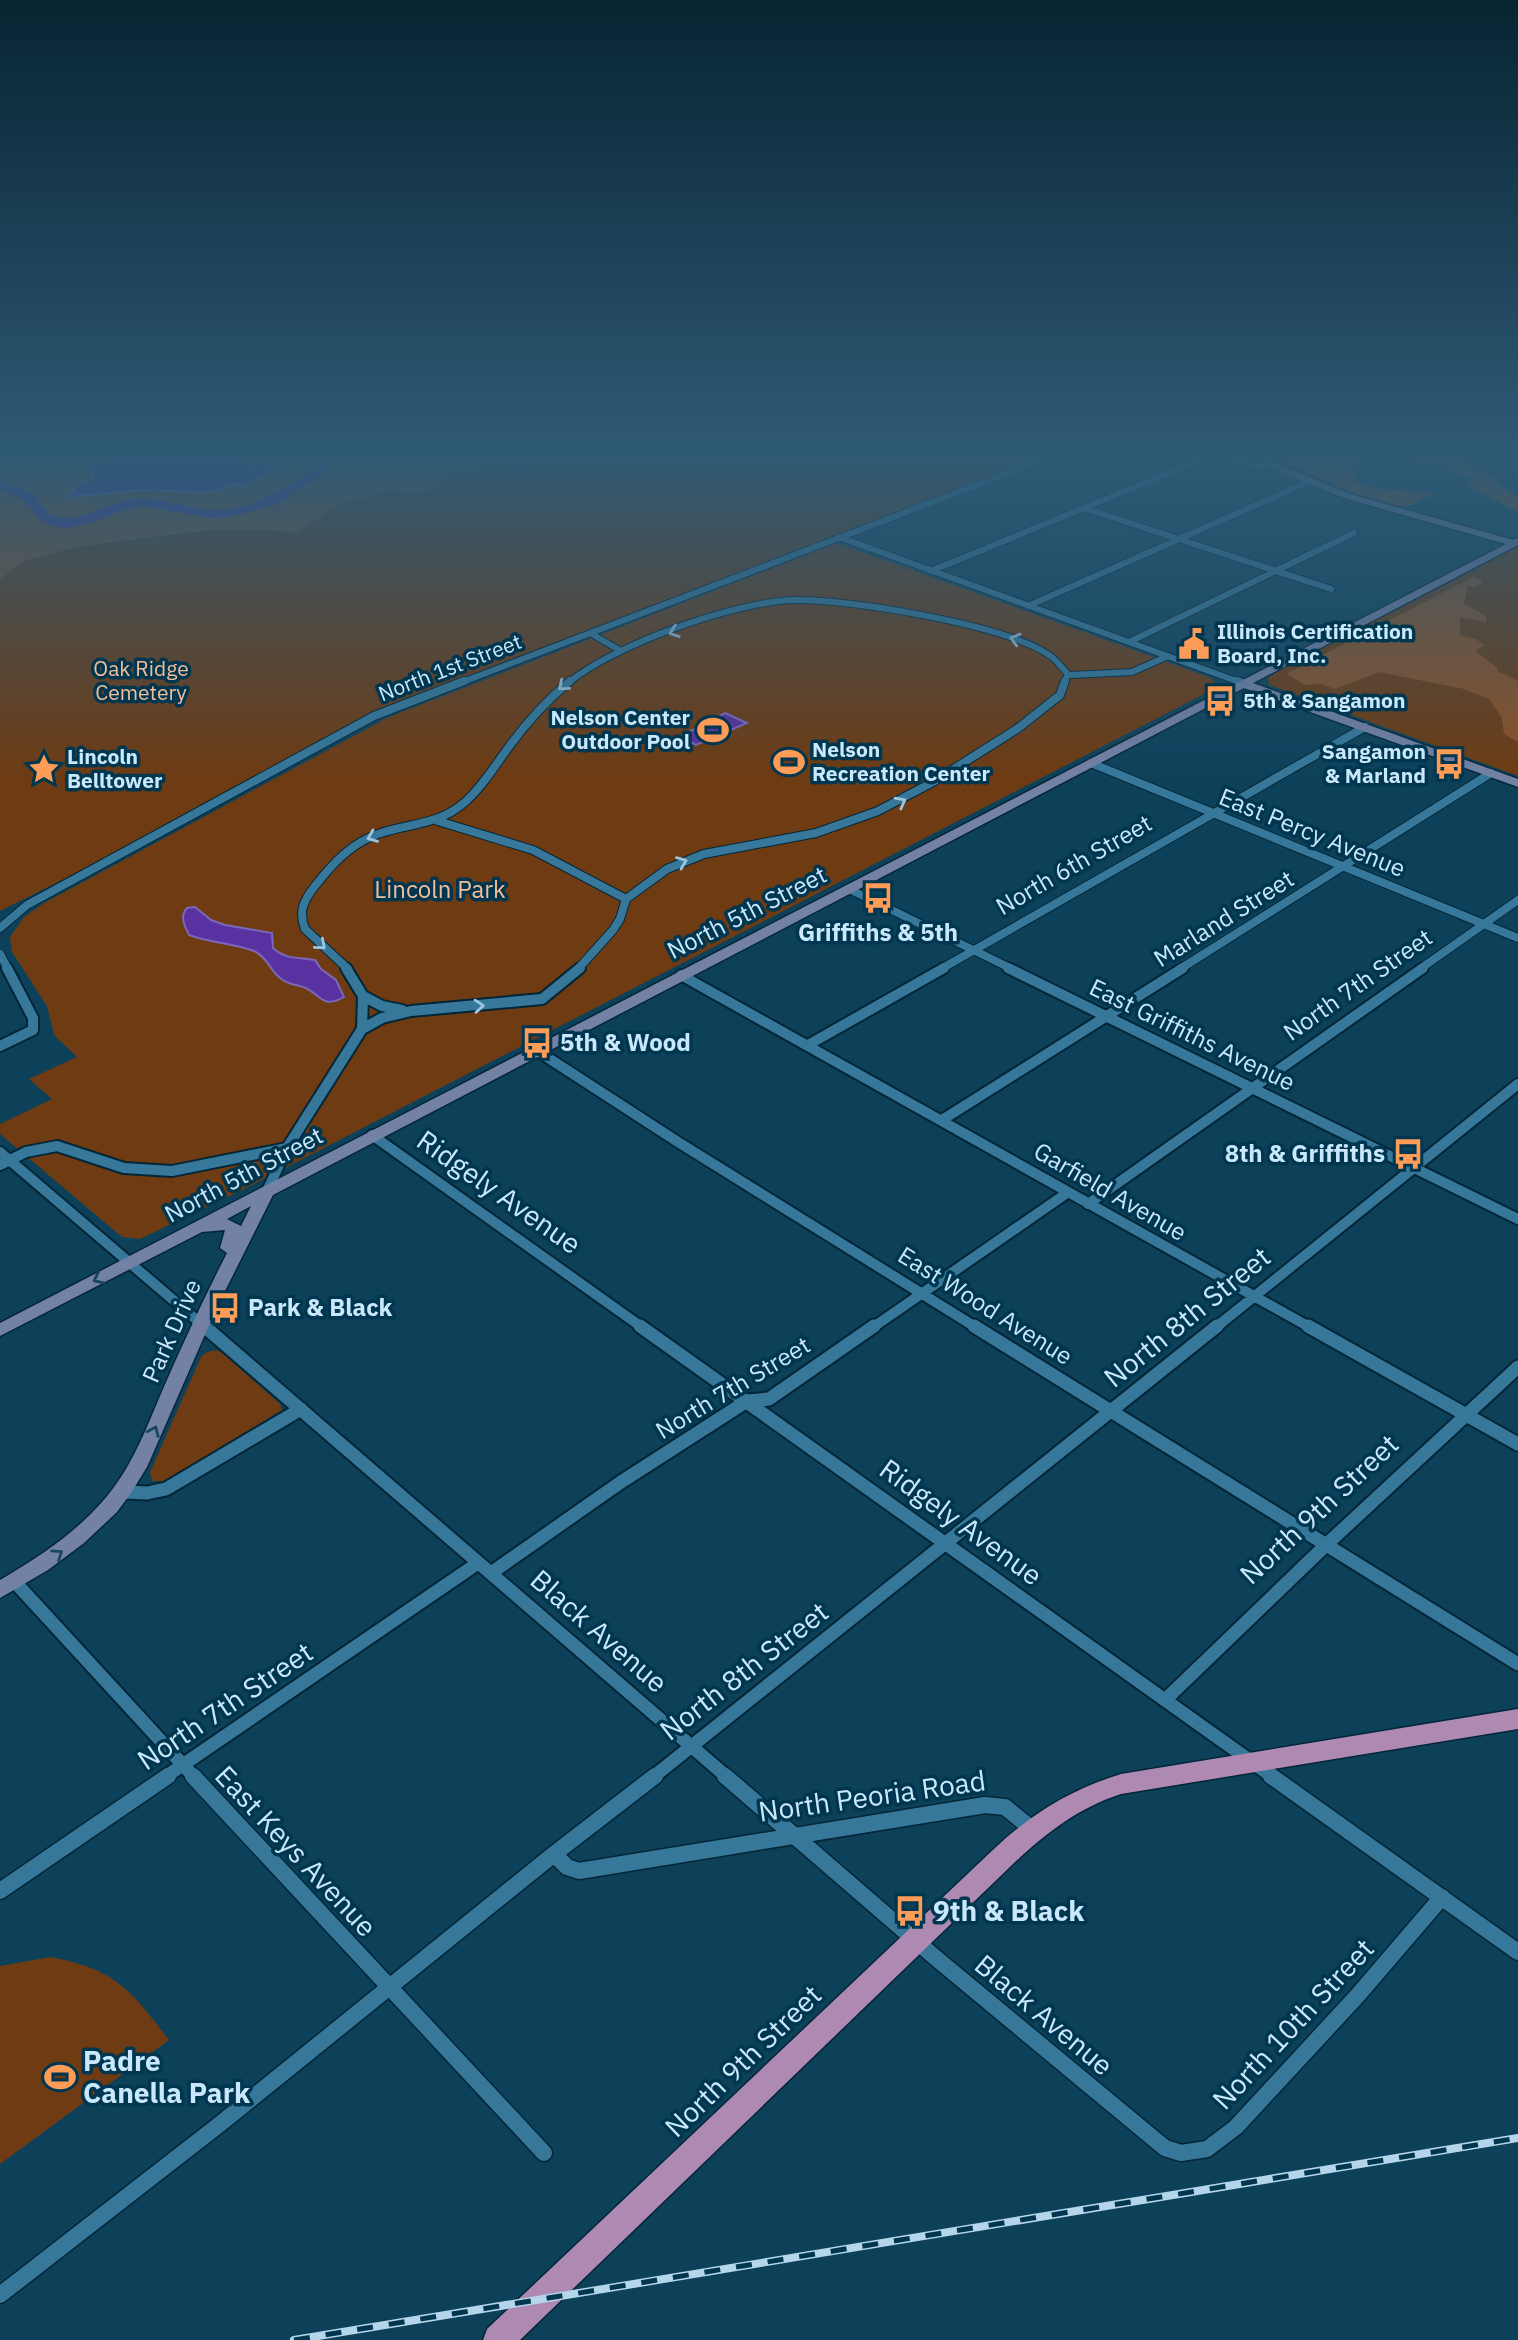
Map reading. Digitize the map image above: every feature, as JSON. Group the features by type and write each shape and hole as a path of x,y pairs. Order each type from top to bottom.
{"main road":[{"name":"North 5th Street","path":"0,1330 1475,563"},
{"path":"1268,671 1263,680 1264,684 1284,697"},
{"path":"1244,684 1518,783"},
{"path":"1219,696 1239,693 1284,697"},
{"path":"249,1224 298,1175"},
{"name":"Park Drive","path":"124,1492 138,1467 224,1274 267,1191"},
{"path":"182,1235 196,1234 217,1224 233,1227 234,1234 222,1261 224,1274"},
{"path":"7,1586 77,1540 108,1512 124,1492"},
{"path":"1032,1829 1073,1801 1106,1788 1518,1719"},
{"name":"North 9th Street","path":"498,2340 1032,1829"}],"street":[{"name":"North 1st Street","path":"0,927 27,905 374,716 770,563"},
{"path":"910,563 1244,684"},
{"path":"931,571 950,563"},
{"path":"1028,606 1124,563"},
{"path":"1252,563 1331,589"},
{"path":"1129,642 1292,563"},
{"path":"267,1191 287,1149 362,1029 382,1018 411,1011 542,999 558,989 606,938 619,922 626,900 673,865 689,859 812,834 893,807 1022,727 1068,686 1070,675 1063,664 1051,654 1020,641 939,620 814,600 785,601 749,608 621,651 587,668 561,687 510,744 482,786 457,809 438,821 378,834 350,847 339,856 302,904 301,920 305,929 347,968 363,996 362,1029"},
{"path":"590,632 621,651"},
{"path":"1070,675 1132,672 1168,656"},
{"name":"North 6th Street","path":"808,1045 1365,727"},
{"name":"East Percy Avenue","path":"1091,763 1518,938"},
{"name":"Marland Street","path":"942,1120 1491,773"},
{"path":"438,821 533,850 573,869 626,900"},
{"name":"East Griffiths Avenue","path":"849,889 1518,1219"},
{"name":"North 7th Street","path":"1088,1204 1518,900"},
{"path":"0,954 33,1018 33,1030 0,1046"},
{"name":"Garfield Avenue","path":"681,975 1518,1444"},
{"path":"363,996 382,1006 411,1011"},
{"name":"East Wood Avenue","path":"536,1051 1518,1664"},
{"name":"North 8th Street","path":"0,2295 220,2124 554,1854 710,1734 1518,1084"},
{"name":"Ridgely Avenue","path":"372,1135 1518,1952"},
{"path":"5,1162 45,1146 57,1146 124,1168 172,1171 287,1149"},
{"name":"Black Avenue","path":"0,1152 5,1162 131,1262 916,1940 1164,2148"},
{"name":"North 7th Street","path":"491,1573 621,1482 747,1401 769,1399 1068,1192"},
{"name":"North 9th Street","path":"1166,1699 1327,1544 1518,1367"},
{"path":"124,1492 146,1493 166,1489 302,1409"},
{"name":"North 7th Street","path":"0,1891 478,1563"},
{"name":"East Keys Avenue","path":"7,1586 181,1766 544,2153"},
{"name":"North Peoria Road","path":"554,1854 567,1867 579,1871 985,1805 1005,1807 1032,1829"},
{"name":"North 10th Street","path":"1164,2148 1181,2153 1207,2149 1236,2127 1358,1995 1442,1898"}],"green space":[{"name":"Oak Ridge Cemetery","path":"0,563 763,563 378,712 108,857 0,911"},
{"name":"Lincoln Park","path":"785,563 893,563 1211,678 1216,685 1212,690 248,1187 140,1239 122,1237 0,1134 0,1124 52,1099 29,1079 77,1057 54,1035 47,1006 12,952 10,937 24,917 44,903 389,717"},
{"path":"1483,563 1518,563 1518,776 1269,685 1268,678"},
{"path":"214,1350 221,1352 280,1404 282,1410 165,1481 152,1481 150,1472 201,1357"},
{"name":"Padre Canella Park","path":"50,1957 91,1968 119,1984 143,2007 169,2040 0,2164 0,1966"}],"shaded area":[{"path":"0,563 21,563 0,579"},
{"path":"1473,577 1483,582 1476,587 1468,586 1464,604 1486,616 1486,622 1460,617 1460,635 1476,639 1484,645 1475,651 1498,668 1497,671 1518,681 1518,742 1504,734 1502,718 1489,699 1464,689 1379,672 1335,689 1321,684 1306,685 1286,674"},
{"name":"Nelson Center Outdoor Pool","path":"725,713 747,723 696,745 679,737"},
{"path":"195,907 211,920 225,925 272,933 273,948 288,956 315,960 321,969 336,980 344,997 336,1001 325,1001 306,988 283,980 254,951 189,935 183,915 187,908"}],"railway":[{"path":"294,2340 1518,2138"}],"place":[{"name":"Illinois Certification Board, Inc.","path":"1194,644"},
{"name":"5th & Sangamon","path":"1220,701"},
{"name":"Nelson Center Outdoor Pool","path":"713,730"},
{"name":"Nelson Recreation Center","path":"789,762"},
{"name":"Sangamon & Marland","path":"1449,764"},
{"name":"Lincoln Belltower","path":"44,769"},
{"name":"Griffiths & 5th","path":"878,898"},
{"name":"5th & Wood","path":"537,1043"},
{"name":"8th & Griffiths","path":"1408,1154"},
{"name":"Park & Black","path":"225,1308"},
{"name":"9th & Black","path":"910,1911"},
{"name":"Padre Canella Park","path":"60,2077"}]}
